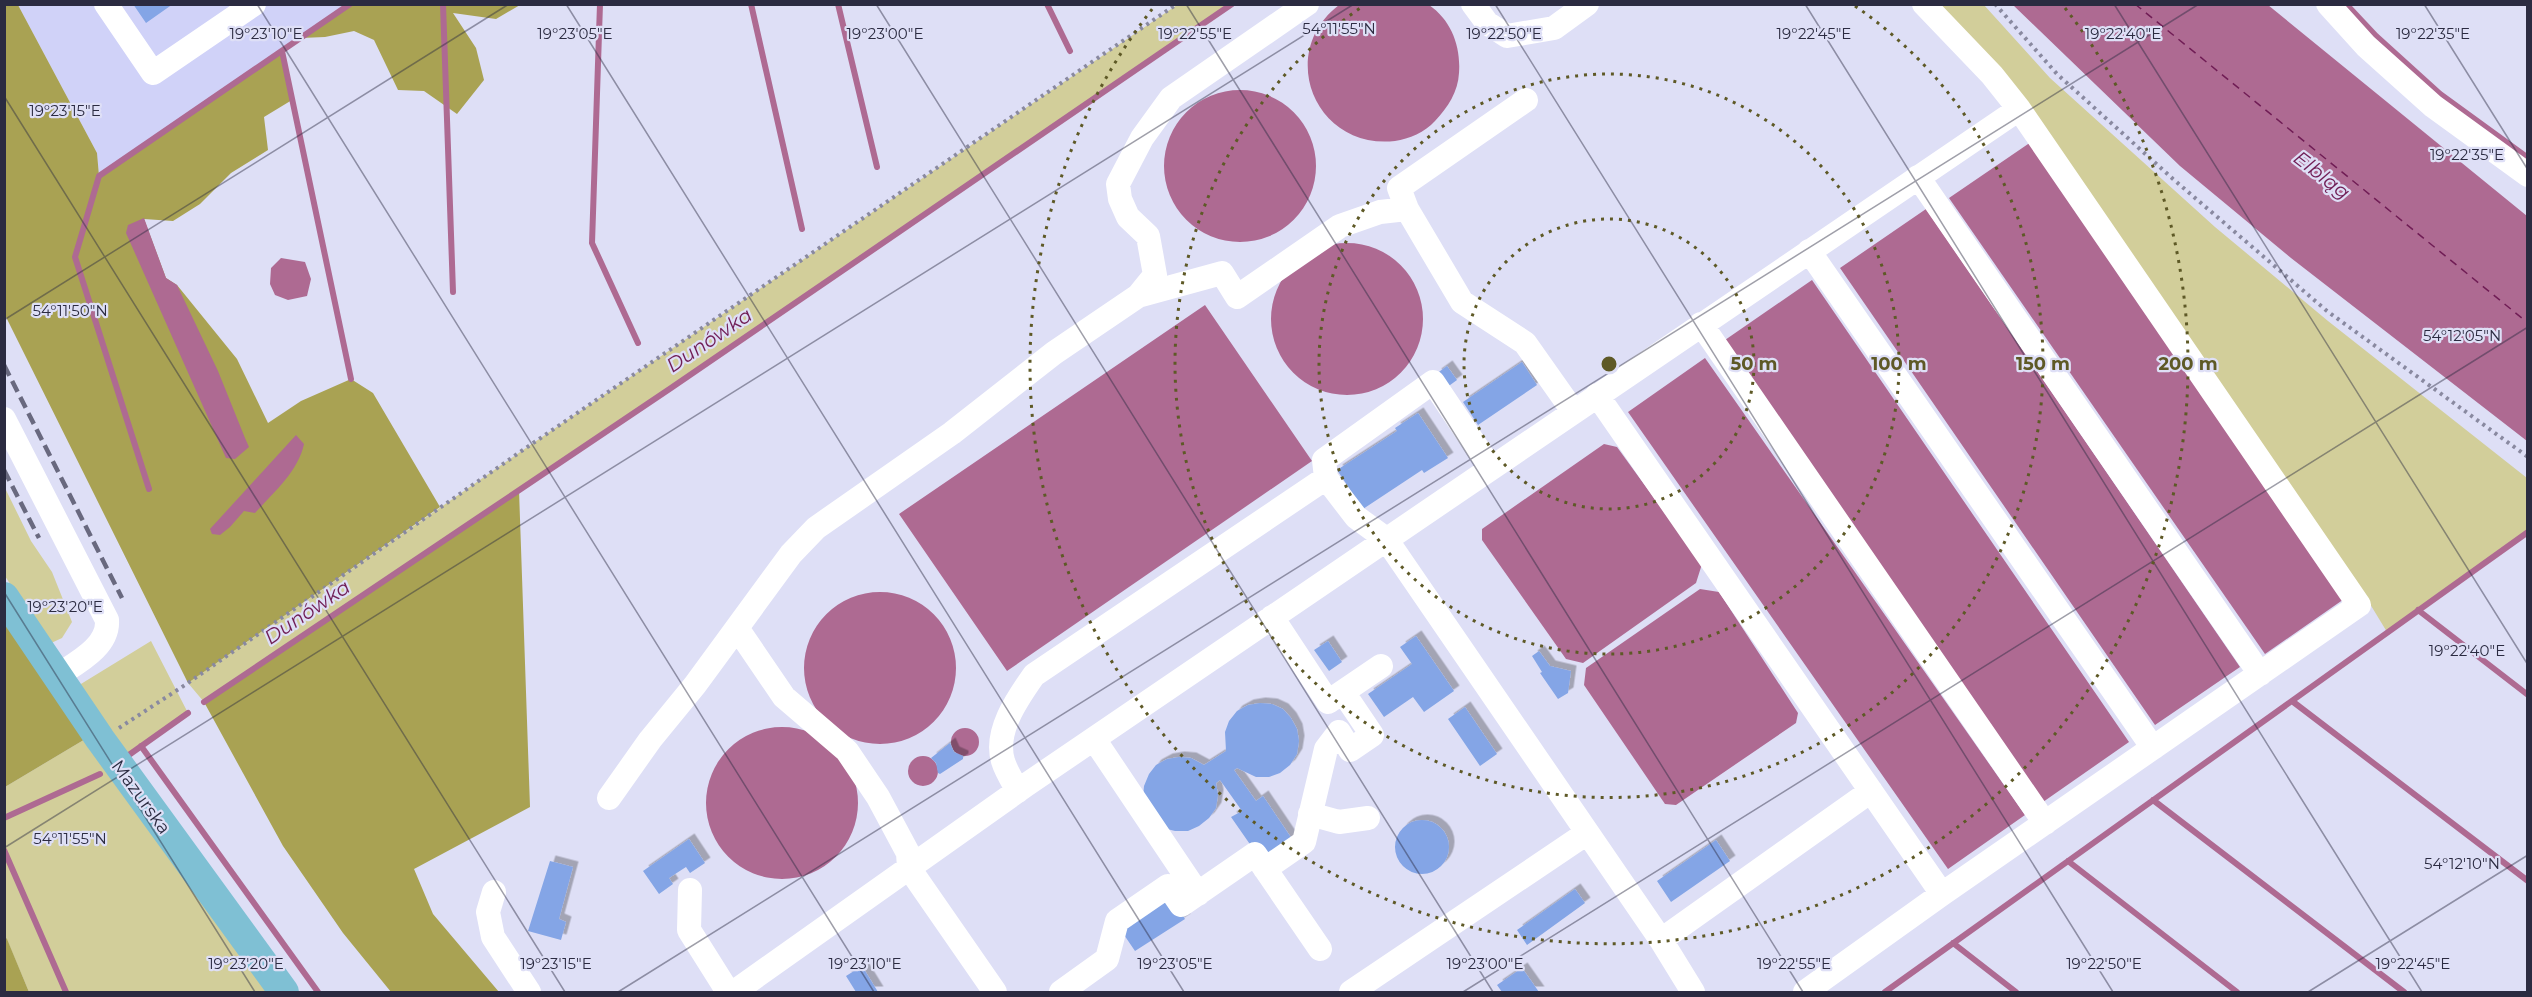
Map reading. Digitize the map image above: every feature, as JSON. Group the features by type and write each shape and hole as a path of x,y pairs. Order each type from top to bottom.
{"main road":[{"name":"Mazurska","path":"4,597 100,739 284,993"}],"street":[{"path":"106,4 153,73 254,4"},
{"path":"609,798 650,740 695,685 791,555 816,528 952,433 1054,353 1138,296 1155,274 1151,251 1148,236 1128,217 1120,199 1118,184 1142,138 1171,98 1307,4"},
{"path":"1473,4 1487,22 1507,36 1554,28 1587,4"},
{"path":"1805,993 1942,894 2359,605 2019,109 1992,75 1924,4"},
{"path":"2328,4 2366,46 2433,106 2528,175"},
{"path":"1526,100 1399,188 1407,209 1462,302 1525,343 1573,411"},
{"path":"734,993 1018,791 1490,467 2019,109"},
{"path":"1917,177 2260,674"},
{"path":"1138,296 1222,273 1237,297 1340,226 1380,212 1407,209"},
{"path":"1809,251 2153,748"},
{"path":"1701,324 2045,823"},
{"path":"1490,467 1433,382 1324,459 1326,478 1356,517 1386,539 1661,940 1693,993"},
{"path":"1597,395 1942,894"},
{"path":"4,419 107,620 106,634 98,647 57,676"},
{"path":"1018,791 1003,761 1002,739 1009,717 1034,675 1326,478"},
{"path":"1272,617 1328,702 1381,666"},
{"path":"737,628 784,697 847,751 883,805 908,853 909,868 995,993"},
{"path":"1265,869 1304,842 1326,749 1339,732 1350,750 1372,735 1343,692"},
{"path":"1094,739 1198,894"},
{"path":"1661,940 1870,791"},
{"path":"1310,814 1339,822 1368,818"},
{"path":"1351,993 1587,832"},
{"path":"1061,993 1107,959 1117,921 1168,886 1181,905 1255,854 1320,949"},
{"path":"690,890 689,930 728,993"},
{"path":"494,892 488,912 493,937 529,993"}],"path":[{"path":"100,739 185,685 523,450 1177,4"},
{"path":"1995,4 2057,74 2173,179 2327,311 2528,458"}],"shaded area":[{"path":"5,5 18,5 97,153 99,176 282,51 292,100 264,117 268,150 231,173 200,204 173,221 144,219 166,278 177,285 237,359 268,423 301,401 351,379 373,393 440,507 188,683 5,315"},
{"path":"18,5 350,5 99,176 97,153"},
{"path":"350,5 520,5 496,19 453,13 476,48 484,80 457,114 424,91 398,90 374,40 354,31 325,37 301,38"},
{"path":"1177,5 1232,5 671,388 204,702 188,683 523,450"},
{"path":"1938,5 1984,5 2050,78 2215,227 2328,321 2527,478 2527,532 2387,632 2370,604"},
{"path":"4,486 31,541 52,572 72,622 62,638 49,644 5,576"},
{"path":"519,490 530,807 414,869 433,914 499,992 391,992 343,933 283,846 204,702"},
{"path":"4,612 87,738 5,787 4,787"},
{"path":"151,641 188,713 126,757 76,687"},
{"path":"87,738 271,992 29,992 5,935 5,787"},
{"path":"4,935 7,939 29,992 5,992"}],"water":[{"path":"1339,5 1429,5 1449,26 1458,53 1458,80 1448,105 1426,128 1400,140 1367,140 1344,130 1326,115 1313,94 1308,71 1310,48 1320,25"},
{"name":"Elbląg","path":"2013,5 2268,5 2527,216 2527,441 2291,258 2180,166"},
{"path":"1240,90 1255,91 1269,96 1294,112 1310,137 1315,151 1315,181 1310,195 1294,220 1269,236 1255,241 1240,242 1225,241 1211,236 1186,220 1170,195 1165,181 1164,166 1165,151 1170,137 1186,112 1211,96 1225,91"},
{"path":"2031,142 2347,597 2265,654 1949,198"},
{"path":"1926,209 2240,667 2155,725 1840,268"},
{"path":"144,218 166,278 177,285 218,371 249,447 235,459 226,458 126,233 128,225"},
{"path":"1347,243 1376,249 1389,256 1400,266 1410,277 1417,290 1423,319 1417,348 1410,361 1400,372 1389,382 1376,389 1347,395 1318,389 1305,382 1294,372 1284,361 1277,348 1271,319 1277,290 1284,277 1294,266 1305,256 1318,249"},
{"path":"281,258 305,262 311,279 307,296 288,300 275,295 270,284 271,268"},
{"path":"1812,280 2129,742 2043,802 1725,340"},
{"path":"1205,305 1312,461 1007,671 899,514"},
{"path":"1705,358 2025,815 1948,869 1628,412"},
{"path":"296,435 304,444 296,464 284,482 255,513 244,511 220,535 212,534 210,529"},
{"path":"1604,444 1617,447 1702,564 1696,583 1583,663 1566,659 1482,540 1482,529"},
{"path":"1700,589 1719,592 1798,713 1796,723 1676,805 1665,804 1584,685 1586,668"},
{"path":"880,592 909,598 934,614 950,639 956,668 950,697 934,722 909,738 880,744 851,738 826,722 810,697 804,668 810,639 826,614 851,598"},
{"path":"782,727 811,733 824,740 835,750 845,761 852,774 858,803 852,832 845,845 835,856 824,866 811,873 782,879 753,873 740,866 729,856 719,845 712,832 706,803 712,774 719,761 729,750 740,740 753,733"},
{"path":"965,728 975,732 979,742 975,752 965,756 955,752 951,742 955,732"},
{"path":"923,756 934,760 938,771 934,782 923,786 912,782 908,771 912,760"}],"building":[{"path":"133,4 173,4 146,23"},
{"path":"1522,362 1537,385 1478,425 1463,402"},
{"path":"1447,366 1457,380 1446,388 1436,374"},
{"path":"1418,413 1448,458 1424,473 1422,470 1363,509 1337,470 1397,431 1395,428"},
{"path":"1416,636 1454,691 1424,712 1413,697 1384,717 1368,694 1412,664 1400,647"},
{"path":"1328,641 1342,662 1329,671 1314,650"},
{"path":"1539,651 1550,666 1571,671 1568,693 1558,699 1540,673 1542,672 1532,656"},
{"path":"1272,704 1283,709 1297,729 1299,741 1297,754 1290,765 1280,773 1269,777 1256,777 1237,768 1234,770 1256,801 1263,796 1294,842 1263,863 1231,817 1242,811 1220,780 1216,783 1218,795 1216,808 1209,818 1188,831 1163,828 1143,797 1144,786 1156,765 1167,759 1179,757 1191,758 1204,765 1226,751 1225,732 1229,721 1237,711 1248,705"},
{"path":"1465,707 1497,754 1480,766 1448,719"},
{"path":"950,743 954,752 963,756 963,759 940,774 936,763 931,758"},
{"path":"1417,820 1427,820 1437,824 1445,832 1449,847 1445,862 1437,870 1427,874 1417,874 1407,870 1399,862 1395,852 1395,842 1399,832 1407,824"},
{"path":"689,839 705,863 690,873 686,867 669,878 673,884 659,894 643,871"},
{"path":"1716,840 1730,861 1671,902 1657,881"},
{"path":"550,861 573,867 559,919 566,922 561,940 528,931"},
{"path":"1575,889 1585,903 1527,945 1517,930"},
{"path":"1168,893 1185,919 1135,951 1118,926"},
{"path":"862,966 878,992 856,992 846,976"},
{"path":"1522,968 1539,992 1502,992 1497,985"}],"waterway":[{"path":"149,489 75,257 99,176 350,4"},
{"path":"443,4 453,292"},
{"path":"600,4 592,243 638,343"},
{"path":"751,4 802,229"},
{"path":"838,4 877,167"},
{"path":"1047,4 1070,51"},
{"name":"Dunówka","path":"204,702 671,388 1232,4"},
{"path":"2346,4 2376,36 2440,94 2528,158"},
{"path":"282,51 351,379"},
{"path":"1885,992 2528,532"},
{"path":"2418,610 2528,695"},
{"path":"2292,701 2528,881"},
{"name":"Dunówka","path":"126,757 188,713"},
{"path":"141,746 318,992"},
{"name":"Dunówka","path":"4,818 100,774"},
{"path":"2153,800 2404,992"},
{"name":"Dunówka","path":"4,850 66,992"},
{"path":"2068,861 2237,992"},
{"path":"1953,943 2016,992"}],"ferry route":[{"path":"2135,4 2528,323"}],"railway":[{"path":"4,365 122,598"},
{"path":"4,470 39,538"}]}
